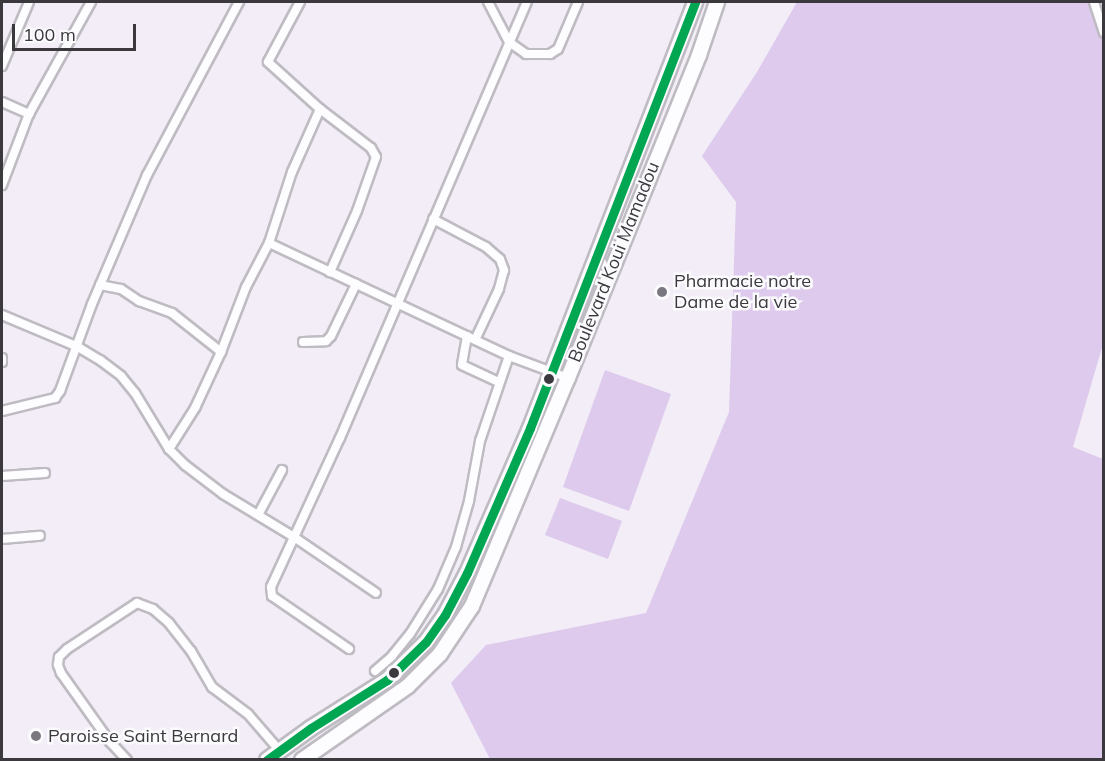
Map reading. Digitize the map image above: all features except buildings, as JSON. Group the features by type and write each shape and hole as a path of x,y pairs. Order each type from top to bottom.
{"main road":[{"name":"Boulevard Koui Mamadou","path":"267,759 387,680 426,642 445,615 467,573 513,469 695,2"},
{"name":"Boulevard Koui Mamadou","path":"302,759 408,686 440,654 459,629 485,577 568,378 699,55 717,2"}],"street":[{"path":"2,66 29,2"},
{"path":"2,185 29,114 92,2"},
{"path":"2,411 55,398 60,391 100,285 147,175 239,2"},
{"path":"300,2 268,62 320,109 371,148 376,157 357,211 330,272"},
{"path":"488,2 509,42 526,54 554,53 558,49 578,2"},
{"path":"350,649 270,593 489,94 527,2"},
{"path":"1094,2 1104,32"},
{"path":"2,102 29,114"},
{"path":"169,449 195,408 221,352 246,287 269,243 292,172 320,109"},
{"path":"433,219 486,248 500,259 504,270 499,289 471,338 462,365 498,382"},
{"path":"269,243 508,356 568,378"},
{"path":"303,342 326,341 331,336 356,284"},
{"path":"100,285 121,290 139,301 172,313 221,352"},
{"path":"2,315 78,347 121,376 135,393 169,449 223,494 294,537 376,593"},
{"path":"375,671 392,656 410,634 442,579 466,510 480,441 508,356"},
{"path":"258,515 282,470"},
{"path":"2,476 45,473"},
{"path":"2,539 40,536"},
{"path":"127,759 110,742 61,673 58,665 59,657 67,650 137,603 153,609 169,623 191,651 212,687 248,714 280,751"}],"shaded area":[{"path":"797,2 1089,2 1103,7 1103,344 1073,447 1103,459 1103,759 490,759 451,683 486,645 646,613 729,412 736,202 702,156 757,72"},
{"path":"605,370 671,394 629,511 563,487"},
{"path":"560,498 622,521 608,559 545,535"}],"transit line":[{"path":"267,760 311,728 387,680 426,642 445,615 467,573 530,428 695,2"}],"place":[{"name":"Pharmacie notre Dame de la vie","path":"662,292"},
{"name":"Paroisse Saint Bernard","path":"36,736"}]}
